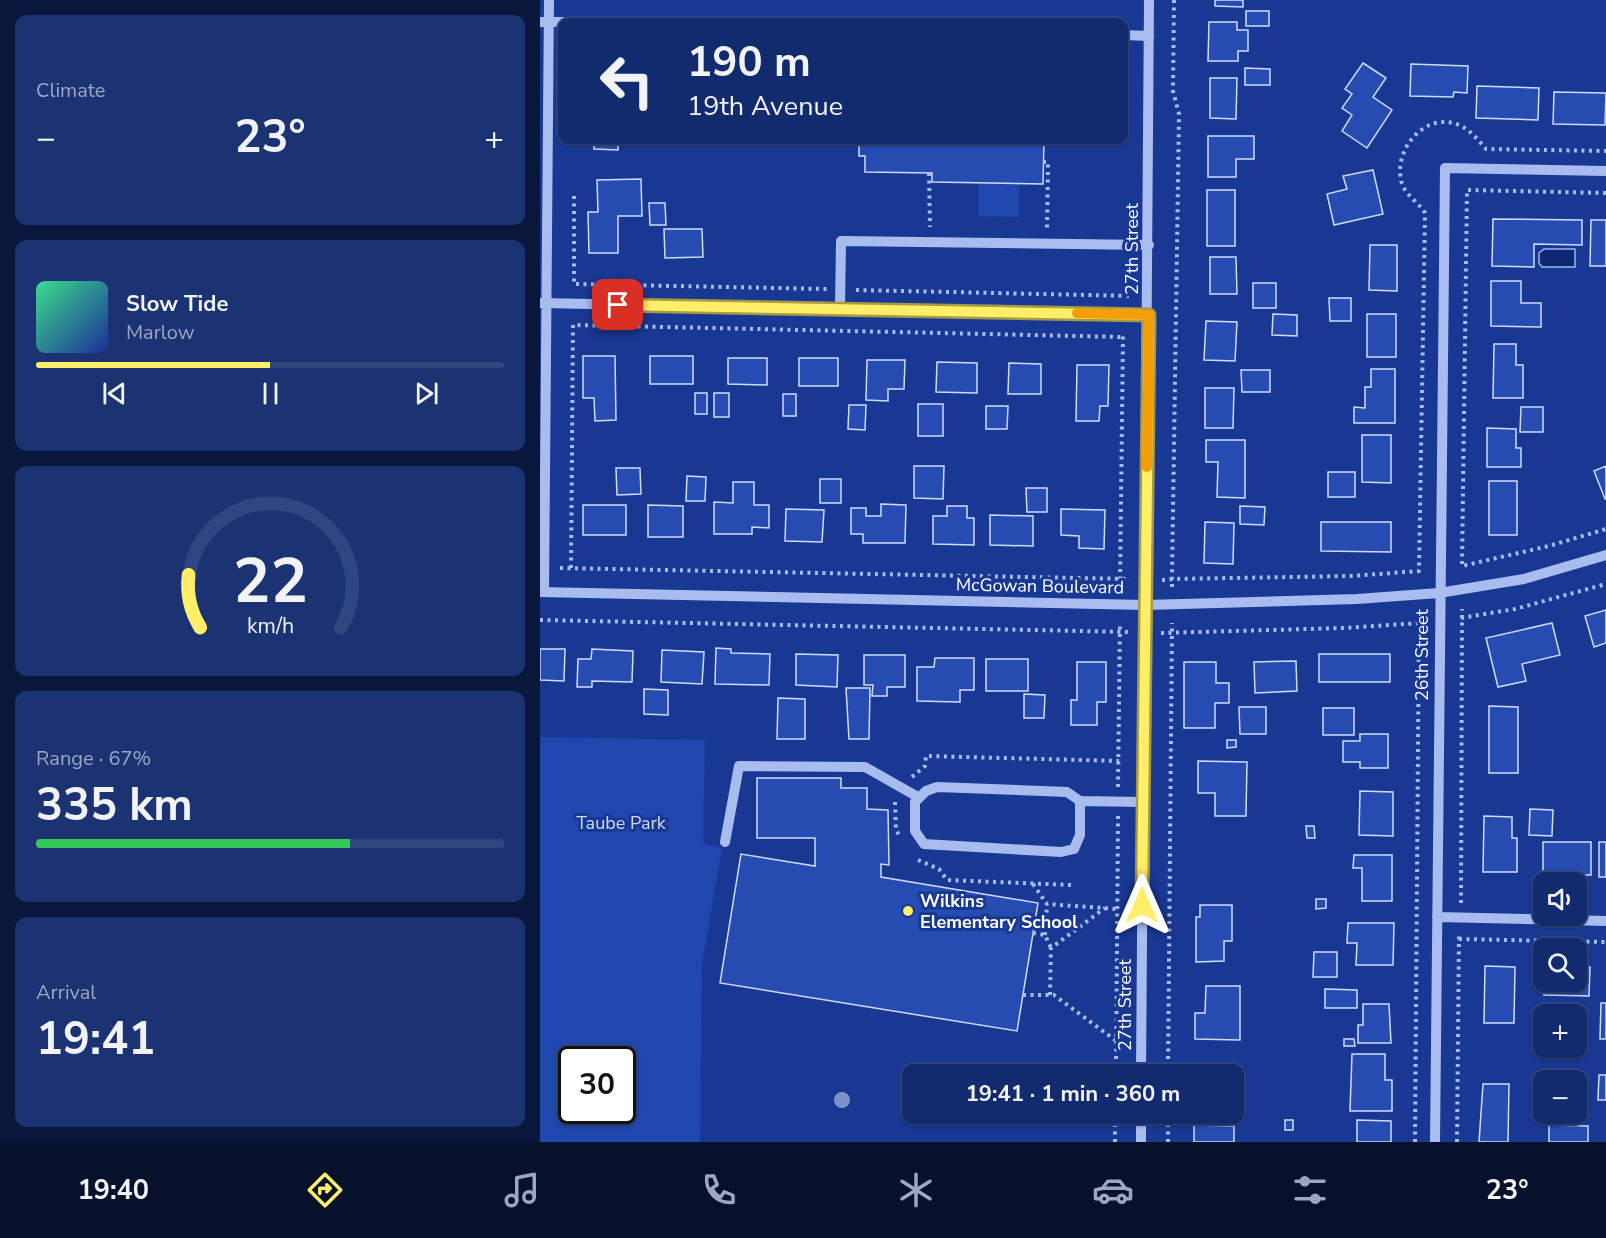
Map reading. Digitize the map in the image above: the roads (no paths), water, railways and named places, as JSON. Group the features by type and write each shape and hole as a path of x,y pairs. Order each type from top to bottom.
{"street":[{"path":"542,592 544,22 549,0"},
{"name":"27th Street","path":"1141,1064 1149,315 1149,0"},
{"path":"1128,35 1149,36"},
{"name":"26th Street","path":"1436,1142 1439,593 1445,168 1606,171"},
{"path":"840,308 841,241 1149,245"},
{"path":"544,303 1149,315"},
{"name":"McGowan Boulevard","path":"542,592 1145,605 1357,599 1439,593 1524,579 1606,555"},
{"path":"725,842 739,766 865,766 918,797"},
{"path":"1080,801 1080,835 1074,849 1061,852 924,844 915,831 915,802 918,797 937,788 1067,792 1080,801 1143,802"},
{"path":"1437,917 1606,921"},
{"path":"1141,1124 1141,1142"}],"place":[{"name":"Wilkins Elementary School","path":"908,911"}],"park label":[{"name":"Taube Park","path":"621,823"}]}
